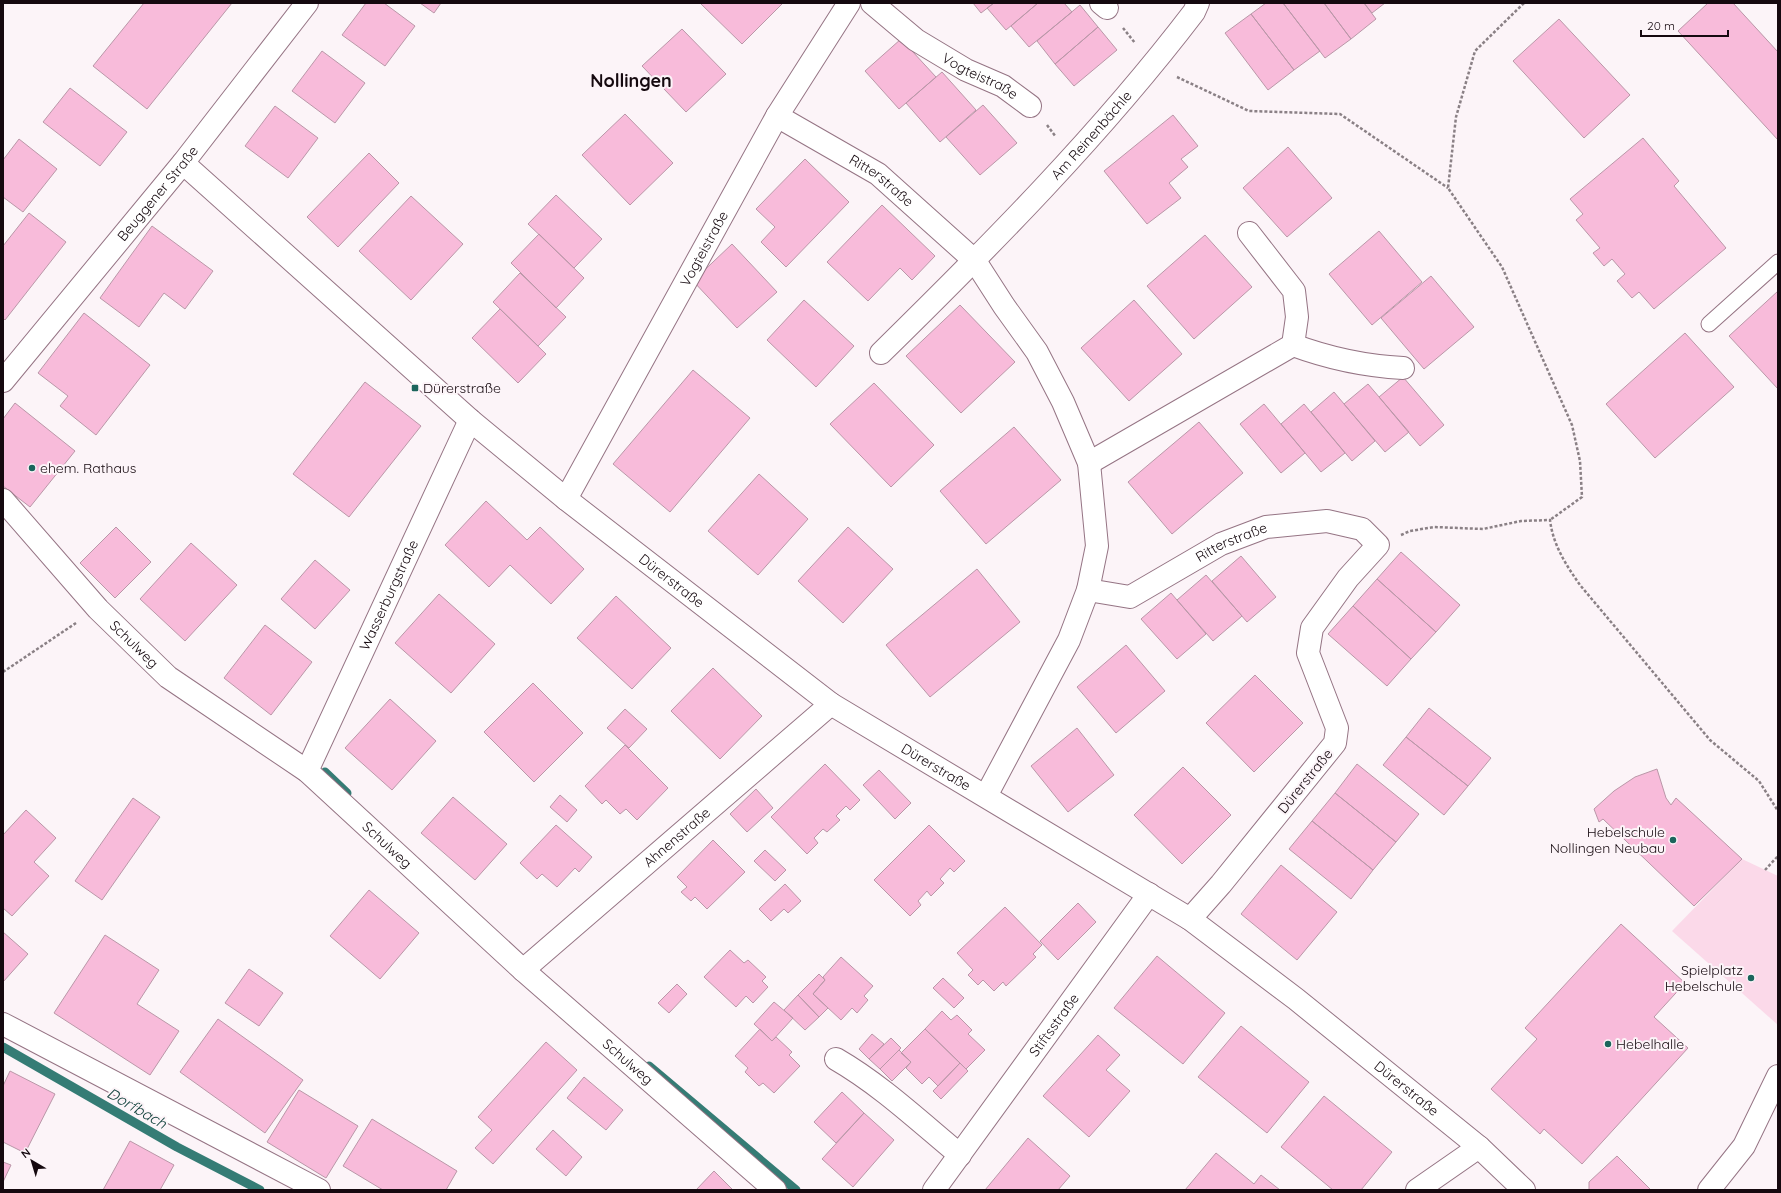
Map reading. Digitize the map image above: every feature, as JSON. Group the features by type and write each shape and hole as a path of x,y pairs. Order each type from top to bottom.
{"street":[{"name":"Beuggener Straße","path":"3,381 183,163 308,3"},
{"name":"Vogteistraße","path":"566,499 777,116 849,3"},
{"name":"Vogteistraße","path":"872,3 916,40 966,70 1003,86 1030,106"},
{"name":"Am Reinenbächle","path":"975,261 1153,65 1194,12 1198,3"},
{"name":"Ritterstraße","path":"777,116 878,174 975,261 1004,306 1037,352 1063,402 1089,463 1097,546 1088,590 1069,640 986,796"},
{"name":"Dürerstraße","path":"183,163 470,420 566,499 831,704 1190,919 1296,998 1479,1147 1524,1190"},
{"path":"1249,233 1294,291 1297,317 1293,345"},
{"path":"881,353 975,261"},
{"path":"1293,345 1320,355 1375,367 1403,368"},
{"path":"1089,463 1293,345"},
{"name":"Wasserburgstraße","path":"307,771 470,420"},
{"name":"Schulweg","path":"3,500 98,609 168,677 307,771 523,970 775,1190"},
{"name":"Ritterstraße","path":"1088,590 1130,597 1221,544 1266,527 1327,521 1362,529 1378,546"},
{"name":"Dürerstraße","path":"1190,919 1221,884 1335,744 1337,728 1308,653 1312,628 1348,578 1378,546"},
{"name":"Ahnenstraße","path":"523,970 831,704"},
{"name":"Stiftsstraße","path":"934,1190 1149,894"},
{"path":"3,1024 319,1190"},
{"path":"836,1059 854,1070 894,1100 960,1155"},
{"path":"1709,1190 1744,1146 1778,1076"},
{"path":"1417,1190 1479,1147"}],"lane":[{"path":"1708,324 1778,262"}],"path":[{"path":"1448,188 1456,117 1474,51 1524,3"},
{"path":"1104,5 1153,65 1249,111 1340,114 1448,188 1502,267 1572,425 1580,461 1582,497 1550,520 1521,521 1483,529 1434,527 1410,530 1378,546"},
{"path":"1030,106 1072,155"},
{"path":"1550,520 1551,528 1562,560 1580,585 1710,740 1759,781 1778,811"},
{"path":"3,672 98,609"},
{"path":"1765,870 1778,856"}],"shaded area":[{"name":"Spielplatz Hebelschule","path":"1742,859 1778,876 1778,1025 1672,931"}],"building":[{"path":"144,3 232,3 147,109 93,66"},
{"path":"366,3 384,3 415,26 385,66 342,35"},
{"path":"420,3 441,3 434,13"},
{"path":"700,3 783,3 742,44"},
{"path":"973,3 994,3 981,13"},
{"path":"994,3 1038,3 1006,30 987,8"},
{"path":"1038,3 1064,3 1072,12 1029,47 1011,26"},
{"path":"1266,3 1283,3 1320,51 1294,70 1251,14"},
{"path":"1283,3 1324,3 1351,39 1325,58"},
{"path":"1324,3 1364,3 1376,19 1351,39"},
{"path":"1364,3 1385,3 1372,13"},
{"path":"1708,3 1733,3 1778,52 1778,140 1678,31"},
{"path":"1080,5 1098,27 1055,64 1037,41"},
{"path":"1251,14 1294,70 1268,90 1225,33"},
{"path":"1559,19 1630,95 1584,138 1513,61"},
{"path":"1098,27 1117,50 1074,86 1055,64"},
{"path":"682,29 726,74 686,112 642,66"},
{"path":"901,39 936,77 899,109 865,71"},
{"path":"322,51 365,83 335,123 292,91"},
{"path":"942,72 976,110 940,142 906,103"},
{"path":"70,88 127,132 100,166 43,122"},
{"path":"983,105 1017,143 980,175 946,137"},
{"path":"275,106 318,138 288,178 245,146"},
{"path":"625,114 673,163 630,205 582,155"},
{"path":"1173,115 1198,146 1181,159 1188,167 1169,183 1181,198 1147,224 1104,171"},
{"path":"1643,138 1679,181 1674,186 1726,248 1654,309 1639,292 1632,298 1617,281 1625,274 1612,259 1604,266 1593,253 1600,248 1576,220 1583,214 1570,199"},
{"path":"19,139 57,169 23,212 3,197 3,160"},
{"path":"1288,147 1332,198 1287,237 1243,188"},
{"path":"369,153 399,183 338,247 307,217"},
{"path":"805,159 849,202 786,267 761,242 775,227 756,209"},
{"path":"556,195 602,239 574,268 528,224"},
{"path":"411,196 463,244 411,300 359,251"},
{"path":"882,205 935,256 912,280 900,268 868,301 827,262"},
{"path":"29,213 66,242 5,320 3,318 3,246"},
{"path":"152,226 213,271 185,309 164,293 139,327 100,298"},
{"path":"1379,231 1422,282 1372,325 1329,274"},
{"path":"539,234 584,278 556,308 511,263"},
{"path":"1205,235 1252,287 1194,339 1147,286"},
{"path":"732,244 777,292 737,328 693,281"},
{"path":"520,273 566,317 538,346 493,302"},
{"path":"1431,276 1474,327 1424,369 1381,318"},
{"path":"1778,291 1778,389 1729,336"},
{"path":"804,300 854,346 816,387 767,340"},
{"path":"1134,300 1182,354 1129,401 1081,348"},
{"path":"960,305 1015,362 961,413 906,356"},
{"path":"500,309 546,354 518,383 472,338"},
{"path":"84,313 150,365 96,435 60,406 68,396 38,373"},
{"path":"1685,333 1734,387 1655,458 1606,404"},
{"path":"693,370 750,418 670,512 613,464"},
{"path":"1403,377 1444,425 1420,446 1379,397"},
{"path":"365,382 421,426 349,517 293,474"},
{"path":"874,383 934,445 891,487 830,424"},
{"path":"1368,384 1409,432 1385,452 1344,404"},
{"path":"1334,392 1375,441 1352,461 1311,412"},
{"name":"ehem. Rathaus","path":"15,403 75,451 30,507 3,486 3,419"},
{"path":"1264,404 1305,453 1281,473 1240,424"},
{"path":"1304,404 1345,453 1321,472 1281,424"},
{"path":"1199,422 1243,473 1172,534 1128,482"},
{"path":"1014,427 1061,480 986,544 940,491"},
{"path":"759,474 808,519 758,575 708,531"},
{"path":"486,501 527,540 540,527 584,569 551,604 510,565 489,587 445,545"},
{"path":"116,527 151,562 115,598 80,563"},
{"path":"848,527 893,569 843,623 798,581"},
{"path":"191,543 237,585 185,641 140,599"},
{"path":"1401,552 1460,605 1436,632 1377,579"},
{"path":"1241,556 1276,597 1247,622 1212,581"},
{"path":"315,560 350,590 315,629 281,599"},
{"path":"977,569 1020,622 930,697 886,645"},
{"path":"1206,575 1242,616 1213,641 1177,600"},
{"path":"1377,579 1436,632 1411,659 1353,606"},
{"path":"1171,593 1206,634 1177,659 1141,619"},
{"path":"439,594 495,644 451,693 395,643"},
{"path":"616,596 671,648 632,689 577,638"},
{"path":"1353,606 1411,659 1387,686 1328,634"},
{"path":"265,625 312,662 271,715 224,678"},
{"path":"1126,645 1165,691 1116,733 1077,687"},
{"path":"713,668 762,716 720,759 671,711"},
{"path":"1255,675 1303,723 1254,772 1206,723"},
{"path":"533,683 583,733 534,782 484,732"},
{"path":"390,699 436,741 392,790 345,748"},
{"path":"1429,708 1491,758 1468,786 1406,737"},
{"path":"625,709 647,729 629,748 607,728"},
{"path":"1077,728 1114,775 1068,812 1031,766"},
{"path":"1406,737 1468,786 1444,815 1383,765"},
{"path":"625,745 668,788 637,820 626,809 620,814 606,800 602,804 585,786"},
{"path":"825,764 860,800 850,810 846,806 836,816 840,820 827,832 823,829 814,838 818,843 807,854 771,817"},
{"path":"1357,764 1419,814 1396,842 1335,793"},
{"path":"1183,767 1231,815 1182,864 1134,815"},
{"name":"Hebelschule Nollingen Neubau","path":"1657,769 1666,798 1671,805 1676,798 1742,859 1694,906 1603,819 1599,822 1594,809 1614,791 1635,777"},
{"path":"879,770 911,803 895,819 863,785"},
{"path":"756,789 773,808 747,832 730,814"},
{"path":"1335,793 1396,842 1373,870 1312,821"},
{"path":"560,795 577,810 567,822 550,807"},
{"path":"453,797 507,844 475,880 421,833"},
{"path":"133,798 160,817 102,900 75,881"},
{"path":"26,810 56,838 34,862 49,876 12,916 3,908 3,835"},
{"path":"1312,821 1373,870 1351,899 1289,849"},
{"path":"556,825 592,857 579,872 575,868 557,887 542,874 537,879 520,863"},
{"path":"929,825 965,861 954,872 950,868 940,879 944,883 931,896 927,891 918,901 921,905 910,916 874,880"},
{"path":"713,840 745,872 707,909 695,897 691,901 681,892 687,887 677,877"},
{"path":"765,850 786,870 775,881 754,861"},
{"path":"1281,865 1337,912 1297,960 1241,914"},
{"path":"785,884 801,901 788,913 784,909 771,921 759,909"},
{"path":"369,890 419,933 380,979 330,936"},
{"path":"1078,903 1096,922 1058,960 1040,941"},
{"path":"1005,907 1042,945 1033,954 1036,957 1006,986 1003,982 994,991 983,980 978,985 968,975 973,970 957,953"},
{"name":"Hebelhalle","path":"1621,924 1685,983 1654,1017 1688,1048 1582,1164 1544,1129 1540,1134 1491,1089 1537,1039 1525,1028"},
{"path":"3,932 28,954 3,982"},
{"path":"105,935 159,970 137,1004 179,1031 150,1075 54,1013"},
{"path":"730,950 744,963 748,960 766,977 762,981 768,987 753,1003 746,996 736,1007 704,977"},
{"path":"1157,956 1225,1013 1183,1064 1114,1008"},
{"path":"841,957 873,986 864,996 868,1000 857,1013 852,1008 841,1020 813,994 825,980 823,977"},
{"path":"249,969 283,993 259,1026 225,1003"},
{"path":"819,974 825,980 813,994 828,1008 819,1017 798,995"},
{"path":"943,978 964,998 954,1008 933,988"},
{"path":"677,984 687,994 669,1013 658,1003"},
{"path":"798,995 819,1017 805,1030 784,1010"},
{"path":"774,1002 793,1018 772,1041 754,1024"},
{"path":"942,1011 951,1020 957,1015 972,1030 968,1034 985,1050 966,1069 925,1029"},
{"path":"218,1019 303,1080 265,1133 180,1072"},
{"path":"1241,1026 1309,1082 1267,1133 1198,1077"},
{"path":"760,1029 772,1041 776,1037 792,1052 789,1055 800,1066 774,1093 763,1083 759,1086 745,1072 748,1068 735,1056"},
{"path":"925,1029 960,1063 938,1086 929,1077 922,1084 906,1068 911,1062 901,1053"},
{"path":"872,1034 884,1044 869,1059 859,1049"},
{"path":"1098,1035 1120,1055 1106,1070 1130,1091 1089,1137 1043,1096"},
{"path":"891,1038 901,1048 880,1069 869,1059"},
{"path":"546,1042 577,1070 493,1164 475,1148 492,1130 478,1117"},
{"path":"899,1050 911,1062 892,1081 880,1069"},
{"path":"960,1063 968,1071 941,1099 933,1091"},
{"path":"10,1071 55,1094 25,1153 3,1142 3,1086"},
{"path":"584,1077 623,1110 606,1130 567,1098"},
{"path":"299,1090 358,1126 326,1178 267,1142"},
{"path":"842,1092 864,1113 836,1143 814,1122"},
{"path":"1324,1096 1392,1152 1361,1190 1333,1190 1281,1147"},
{"path":"864,1113 894,1140 853,1187 822,1159"},
{"path":"372,1119 457,1171 446,1190 383,1190 343,1166"},
{"path":"553,1130 582,1157 566,1176 536,1149"},
{"path":"1028,1138 1070,1176 1058,1190 985,1190"},
{"path":"130,1141 174,1165 160,1190 103,1190"},
{"path":"1216,1153 1254,1184 1261,1175 1280,1190 1185,1190"},
{"path":"1617,1156 1651,1190 1589,1190 1589,1182"},
{"path":"3,1162 11,1165 3,1182"},
{"path":"714,1171 733,1190 696,1190"}],"waterway":[{"path":"325,772 347,793"},
{"name":"Dorfbach","path":"3,1047 177,1147 260,1190"},
{"path":"649,1066 796,1190"}],"place":[{"name":"Dürerstraße","path":"415,388"},
{"name":"ehem. Rathaus","path":"32,468"},
{"name":"Hebelschule Nollingen Neubau","path":"1673,840"},
{"name":"Spielplatz Hebelschule","path":"1751,978"},
{"name":"Hebelhalle","path":"1608,1044"}],"district":[{"name":"Nollingen","path":"631,80"}]}
